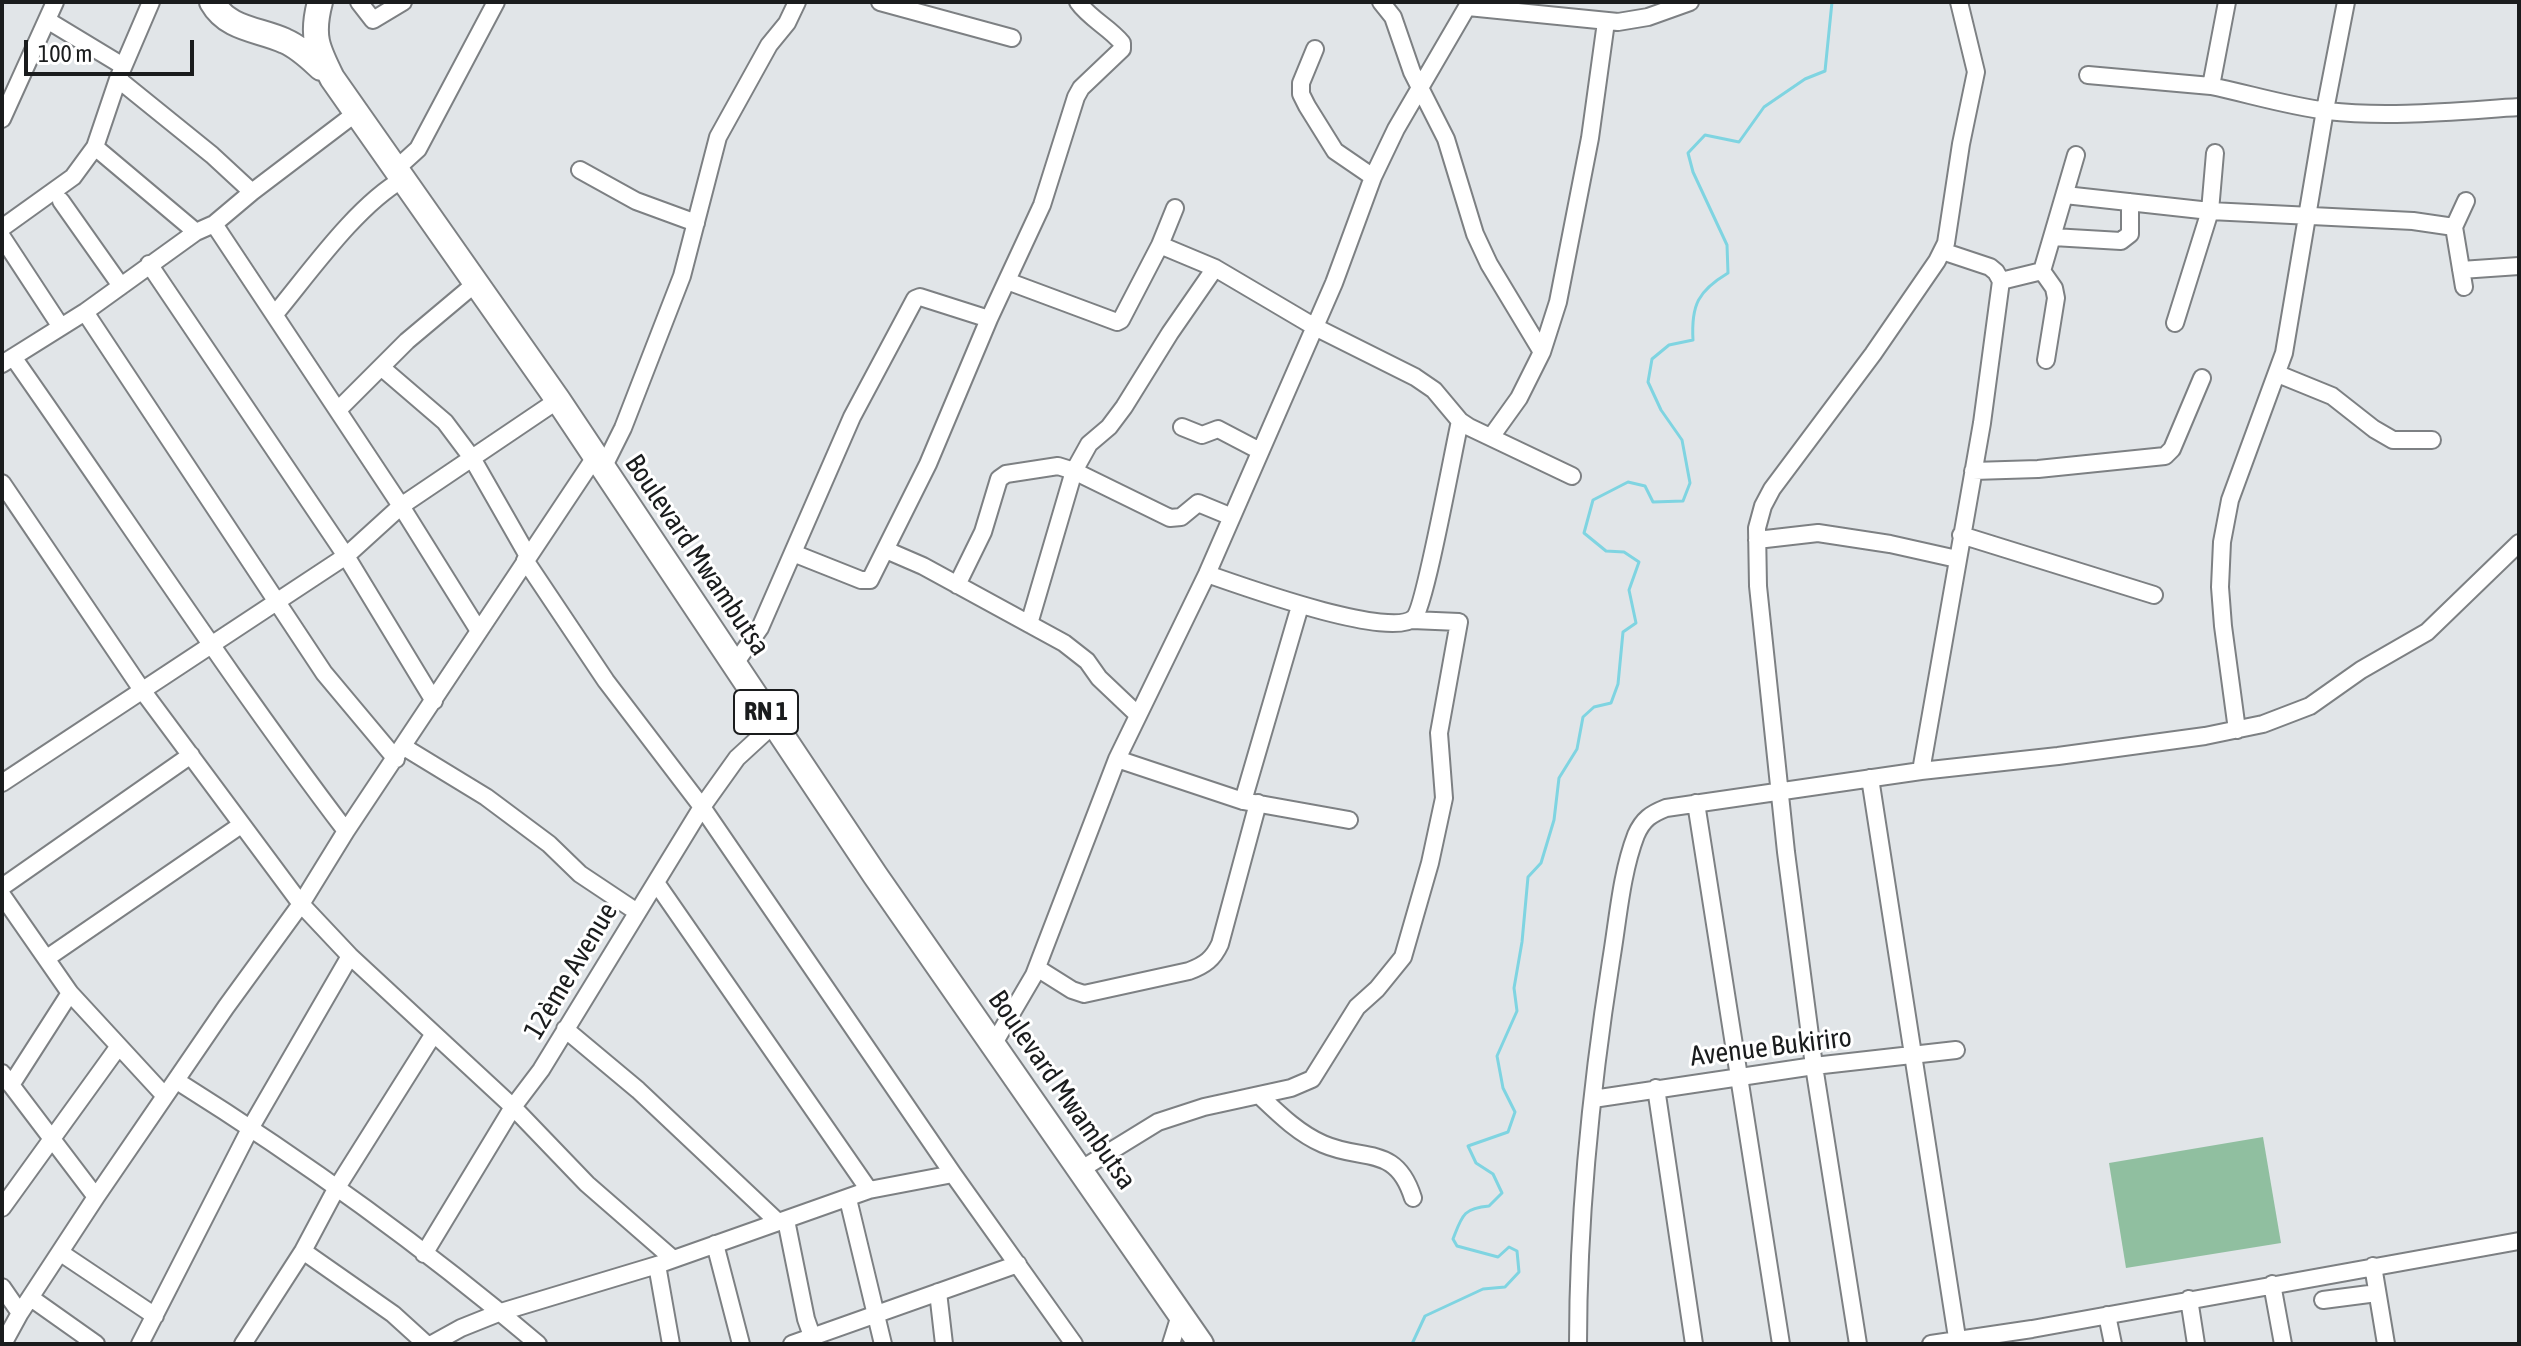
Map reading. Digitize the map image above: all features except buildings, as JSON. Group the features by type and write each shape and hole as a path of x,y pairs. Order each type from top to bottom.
{"highway":[{"name":"Boulevard Mwambutsa","path":"212,2 225,18 237,26 291,44 332,78"},
{"name":"Boulevard Mwambutsa","path":"320,2 315,45 332,78 558,400 774,724 1201,1344"}],"street":[{"path":"2,119 55,2"},
{"path":"2,228 73,177 95,147 121,72 151,2"},
{"path":"359,2 373,20 403,2"},
{"path":"275,314 344,232 400,174 418,149 496,2"},
{"path":"3,1344 96,1197 301,904 526,558 623,428 682,276 718,137 769,45 787,23 797,2"},
{"path":"880,2 1012,38"},
{"path":"793,553 867,582 886,550 928,464 989,319 1042,205 1076,97 1081,88 1122,49 1117,36 1078,2"},
{"path":"1381,2 1393,17 1419,87 1446,139 1475,234 1489,264 1542,352"},
{"path":"993,1045 1037,968 1117,759 1207,574 1315,327 1373,177 1419,87 1469,4 1606,22 1648,17 1690,2"},
{"path":"1858,1344 1814,1066 1786,852 1758,586 1757,540 1763,506 1772,489 1873,354 1942,251 1951,226 1961,144 1976,72 1959,2"},
{"path":"2211,86 2227,2"},
{"path":"2237,730 2223,626 2220,587 2222,542 2230,500 2284,353 2346,2"},
{"path":"47,20 121,72 252,192"},
{"path":"1491,437 1519,398 1542,352 1558,302 1590,138 1606,22"},
{"path":"1315,49 1301,83 1301,94 1335,151 1373,177"},
{"path":"2088,75 2211,86 2325,110 2403,112 2519,107"},
{"path":"346,831 294,763 8,361 85,312 196,232 214,224 356,113"},
{"path":"95,147 196,232"},
{"path":"2175,323 2210,211 2215,153"},
{"path":"2042,271 2076,155"},
{"path":"580,170 636,201 696,223"},
{"path":"2065,195 2210,211 2413,221 2454,227"},
{"path":"61,201 121,286"},
{"path":"2466,201 2454,227 2463,279 2519,266"},
{"path":"2053,237 2121,241 2130,234 2130,202"},
{"path":"1007,281 1112,323 1117,322 1121,320 1160,245 1175,208"},
{"path":"214,224 401,506 479,631"},
{"path":"2,237 61,327"},
{"path":"1160,245 1215,268 1315,327 1415,377 1434,390 1460,421 1572,476"},
{"path":"1921,771 1973,471 2001,281 1990,267 1942,251"},
{"path":"149,264 346,556 434,701"},
{"path":"1029,624 1074,471 1089,444 1109,427 1124,407 1215,268"},
{"path":"2001,281 2042,271"},
{"path":"2042,271 2054,288 2056,298 2046,360"},
{"path":"338,410 407,341 476,283"},
{"path":"734,665 760,628 852,417 917,297 989,319"},
{"path":"85,312 324,673 400,753 486,797 549,844 580,874 637,912"},
{"path":"381,367 445,422 472,458 526,558 606,681 702,807 1018,1264 1067,1342"},
{"path":"2278,374 2332,396 2393,440 2432,440"},
{"path":"1973,471 2038,469 2165,456 2172,449 2202,378"},
{"path":"5,775 212,646 346,556 401,506 558,400"},
{"path":"1412,620 1418,613 1427,577 1460,421"},
{"path":"1182,427 1202,435 1218,429 1260,451"},
{"path":"957,585 983,532 1001,475 1058,466 1170,518 1181,517 1198,503 1232,517"},
{"path":"2,483 142,690 301,904 350,956 513,1107 665,1262 671,1344"},
{"path":"1757,540 1818,533 1890,544 1957,559"},
{"path":"1961,535 2154,595"},
{"path":"1578,1344 1582,1203 1603,1015 1626,872 1637,834 1648,815 1666,808 1696,803 1921,771 2058,756 2263,724 2310,706 2361,670 2427,632 2519,543"},
{"path":"886,550 923,566 1064,643 1087,661 1099,678 1138,715"},
{"path":"1080,1170 1158,1122 1204,1107 1291,1088 1312,1079 1357,1007 1377,989 1403,957 1430,863 1444,798 1439,733 1459,622 1376,621 1300,606 1207,574"},
{"path":"1037,968 1084,994 1189,971 1205,965 1214,956 1220,944 1250,802 1300,606"},
{"name":"12ème Avenue","path":"424,1254 513,1107 541,1070 657,884 702,807 737,758 774,724"},
{"path":"2,887 191,755"},
{"path":"1117,759 1250,802 1349,820"},
{"path":"1870,778 1957,1342"},
{"path":"1696,803 1781,1344"},
{"path":"47,958 241,825"},
{"path":"657,884 869,1190"},
{"path":"2,895 70,993 165,1096"},
{"path":"140,1344 251,1127 350,956"},
{"path":"70,993 5,1080 96,1197"},
{"path":"565,1029 638,1090 782,1221 812,1336"},
{"path":"243,1344 433,1035"},
{"path":"2,1208 119,1046"},
{"name":"Avenue Bukiriro","path":"1593,1099 1814,1066 1956,1050"},
{"path":"177,1081 251,1127 501,1312 538,1344"},
{"path":"1656,1088 1694,1344"},
{"path":"1259,1095 1292,1125 1327,1146 1390,1162 1403,1172 1413,1198"},
{"path":"303,1251 438,1342 501,1312 665,1262 869,1190 953,1174"},
{"path":"848,1199 883,1344"},
{"path":"1931,1344 2033,1336 2107,1315 2519,1241"},
{"path":"715,1244 741,1344"},
{"path":"61,1253 155,1316"},
{"path":"792,1344 875,1313 986,1278 1018,1264"},
{"path":"2373,1266 2386,1344"},
{"path":"2272,1284 2283,1344"},
{"path":"2,1287 20,1313"},
{"path":"938,1292 944,1344"},
{"path":"2323,1300 2377,1293"},
{"path":"31,1298 96,1344"},
{"path":"2189,1299 2196,1344"},
{"path":"1171,1344 1181,1312"},
{"path":"2107,1315 2113,1344"}],"green space":[{"path":"2263,1137 2281,1243 2126,1268 2109,1163"}],"waterway":[{"path":"1412,1344 1425,1316 1483,1289 1505,1287 1519,1272 1517,1251 1509,1247 1498,1257 1457,1246 1453,1239 1469,1211 1489,1206 1502,1193 1493,1174 1476,1163 1468,1146 1508,1132 1515,1112 1503,1088 1497,1056 1517,1011 1514,988 1528,877 1541,863 1554,820 1559,778 1577,749 1583,717 1594,707 1611,703 1618,684 1623,632 1636,623 1629,590 1639,562 1624,552 1606,551 1584,533 1593,500 1628,482 1645,486 1653,502 1683,501 1690,483 1682,440 1661,410 1648,382 1652,359 1669,345 1693,340 1693,317 1698,300 1728,273 1727,245 1693,172 1688,153 1705,135 1739,142 1764,107 1805,79 1825,71 1832,2"}]}
